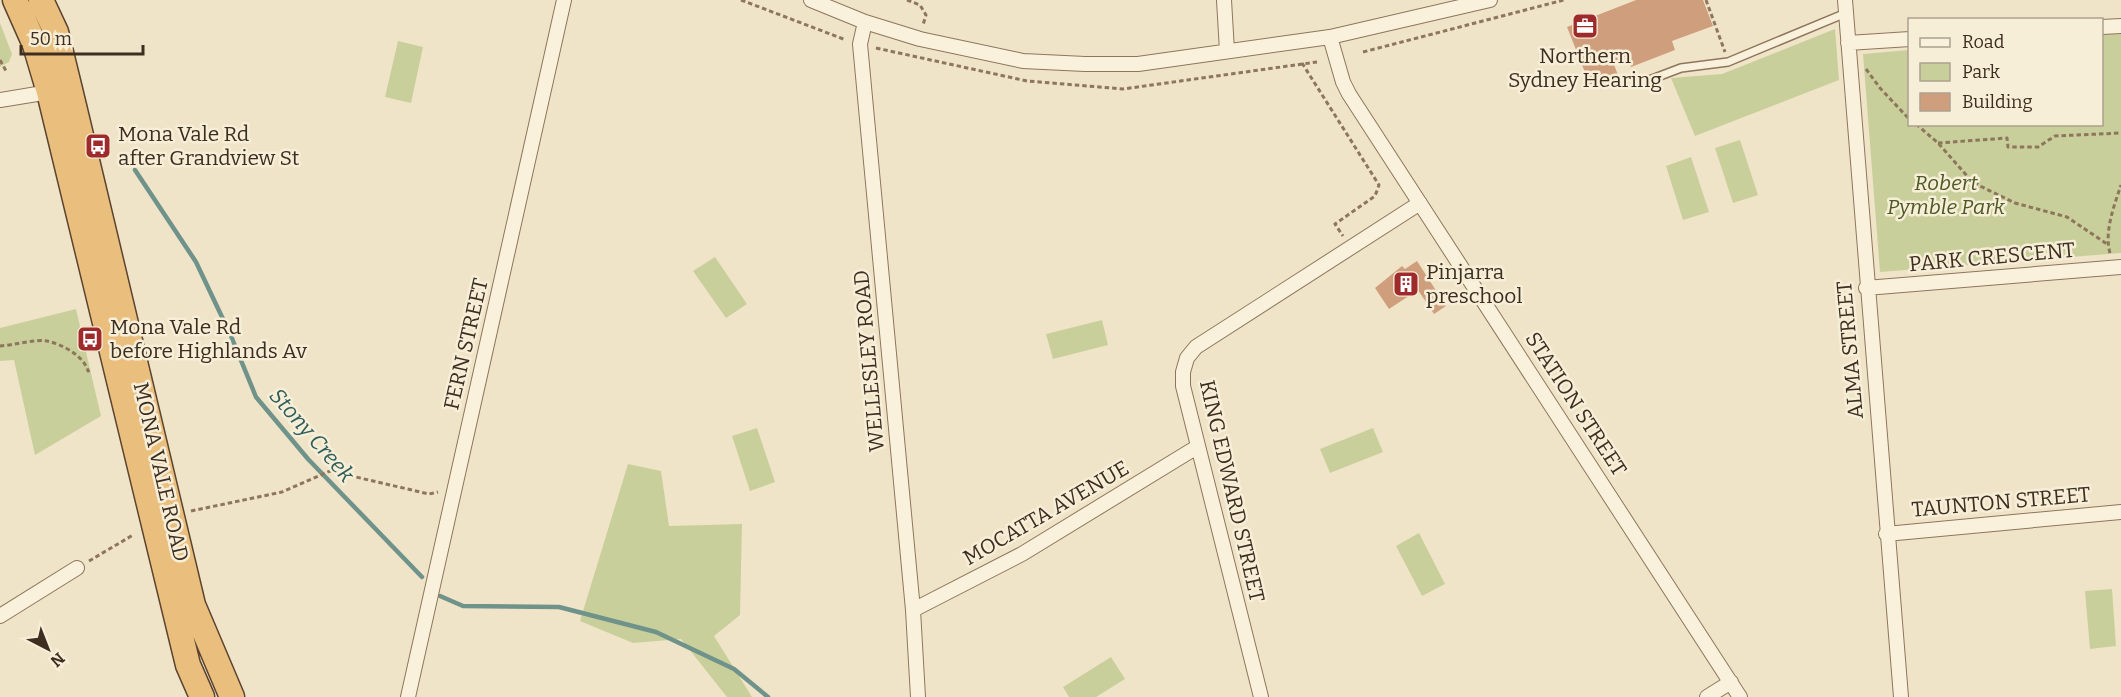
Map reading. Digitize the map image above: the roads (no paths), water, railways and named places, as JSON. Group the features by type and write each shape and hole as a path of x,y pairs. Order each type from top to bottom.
{"highway":[{"name":"MONA VALE ROAD","path":"15,0 35,45 49,92 188,665 202,697"},
{"name":"MONA VALE ROAD","path":"41,0 56,32 72,95 193,604 232,697"}],"street":[{"name":"FERN STREET","path":"408,697 564,0"},
{"path":"811,0 865,22 920,39 1023,61 1085,64 1138,64 1330,37 1490,0"},
{"path":"1224,0 1227,51"},
{"name":"ALMA STREET","path":"1845,6 1866,288 1901,697"},
{"name":"WELLESLEY ROAD","path":"865,22 860,44 914,610 918,697"},
{"path":"2103,27 2121,26"},
{"name":"STATION STREET","path":"1330,37 1343,82 1349,94 1740,697"},
{"path":"1848,43 1908,39"},
{"path":"0,100 49,92"},
{"name":"KING EDWARD STREET","path":"1261,697 1183,386 1183,372 1187,358 1196,347 1420,203"},
{"name":"PARK CRESCENT","path":"1866,288 2117,267"},
{"name":"MOCATTA AVENUE","path":"914,610 1022,554 1197,447"},
{"name":"TAUNTON STREET","path":"1886,534 2121,512"},
{"path":"0,616 77,568"},
{"path":"1707,697 1731,682"}],"lane":[{"path":"1644,82 1681,68 1728,62 1845,6"}],"waterway":[{"name":"Stony Creek","path":"135,170 196,262 231,336 256,397 308,459 422,577"},
{"name":"Stony Creek","path":"440,596 463,606 559,607 656,632 734,669 768,697"}],"place":[{"name":"Northern Sydney Hearing","path":"1585,26"},
{"name":"Mona Vale Rd after Grandview St","path":"98,146"},
{"name":"Pinjarra preschool","path":"1406,284"},
{"name":"Mona Vale Rd before Highlands Av","path":"90,339"}],"park label":[{"name":"Robert Pymble Park","path":"1946,195"}]}
